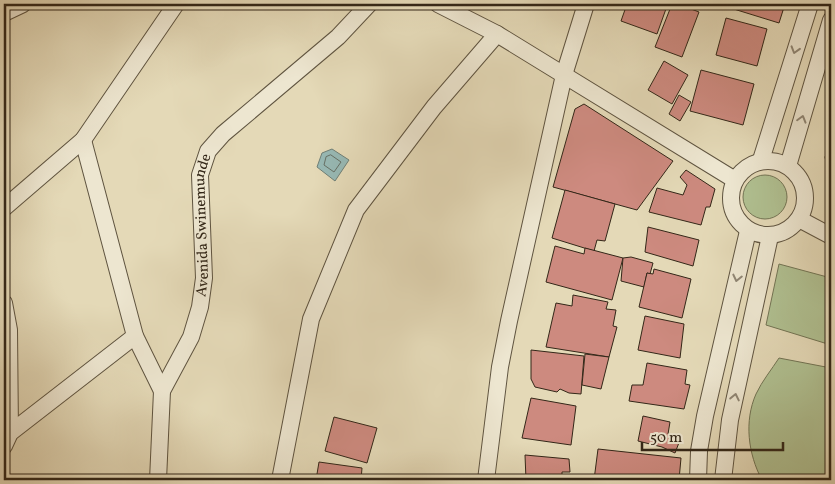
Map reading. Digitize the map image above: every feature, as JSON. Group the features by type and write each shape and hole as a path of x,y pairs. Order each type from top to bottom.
{"street":[{"path":"4,208 83,140 176,4"},
{"name":"Avenida Swinemunde","path":"158,480 162,391 191,337 200,307 204,278 200,175 208,151 223,134 338,36 368,4"},
{"path":"438,4 497,34 735,180"},
{"path":"486,480 500,367 509,321 564,75 586,4"},
{"path":"762,160 810,4"},
{"path":"788,166 831,20"},
{"path":"280,480 311,319 356,210 434,107 497,34"},
{"path":"83,140 135,336 162,391"},
{"path":"762,160 775,161 788,166 799,176 805,190 805,205 799,219 787,231 770,236 763,236 748,231 737,221 731,208 730,194 735,180 746,167 762,160"},
{"path":"799,219 831,236"},
{"path":"698,480 699,451 705,416 748,231"},
{"path":"723,480 730,420 770,236"},
{"path":"4,303 9,330 7,440"},
{"path":"7,440 135,336"}],"green space":[{"path":"765,175 777,179 783,185 787,197 783,209 777,215 765,219 753,215 747,209 743,197 747,185 753,179"},
{"path":"779,264 831,278 831,345 766,325"},
{"path":"779,358 831,368 831,480 762,480 757,470 749,437 752,404 758,389"}],"water":[{"path":"332,149 349,160 335,181 317,167 322,153"}],"building":[{"path":"627,4 654,6 655,4 661,4 667,6 657,34 621,21"},
{"path":"672,4 678,4 699,12 682,57 655,47"},
{"path":"725,4 785,4 779,23 724,6"},
{"path":"726,18 767,29 757,66 716,55"},
{"path":"664,61 688,75 672,104 648,90"},
{"path":"701,70 754,84 743,125 690,111"},
{"path":"679,95 691,102 680,121 669,114"},
{"path":"584,104 673,161 637,210 553,187 575,109"},
{"path":"831,144 831,185 825,157"},
{"path":"686,170 715,189 710,207 706,207 701,225 649,212 657,188 683,195 687,185 680,177"},
{"path":"565,190 615,204 605,241 597,240 594,251 552,238"},
{"path":"648,227 699,240 693,266 645,252"},
{"path":"555,246 584,254 585,248 623,258 612,300 546,282"},
{"path":"631,257 653,263 650,274 647,273 644,287 621,281 623,258"},
{"path":"654,269 691,279 682,318 639,307 647,273 653,274"},
{"path":"573,295 608,302 606,309 616,310 613,326 617,327 609,357 546,347 556,303 572,306"},
{"path":"645,316 684,324 680,358 638,350"},
{"path":"531,350 584,356 581,394 569,393 560,389 557,392 535,387 531,379"},
{"path":"585,354 609,357 601,389 582,385"},
{"path":"647,363 687,370 685,384 690,385 684,409 629,401 632,385 643,385"},
{"path":"531,398 576,406 571,445 522,438"},
{"path":"643,416 670,422 668,434 680,440 675,453 662,447 638,441"},
{"path":"334,417 377,428 367,463 325,451"},
{"path":"598,449 681,458 679,480 594,480"},
{"path":"525,455 569,459 570,472 562,472 562,480 526,480"},
{"path":"319,462 362,468 361,480 316,480"}]}
